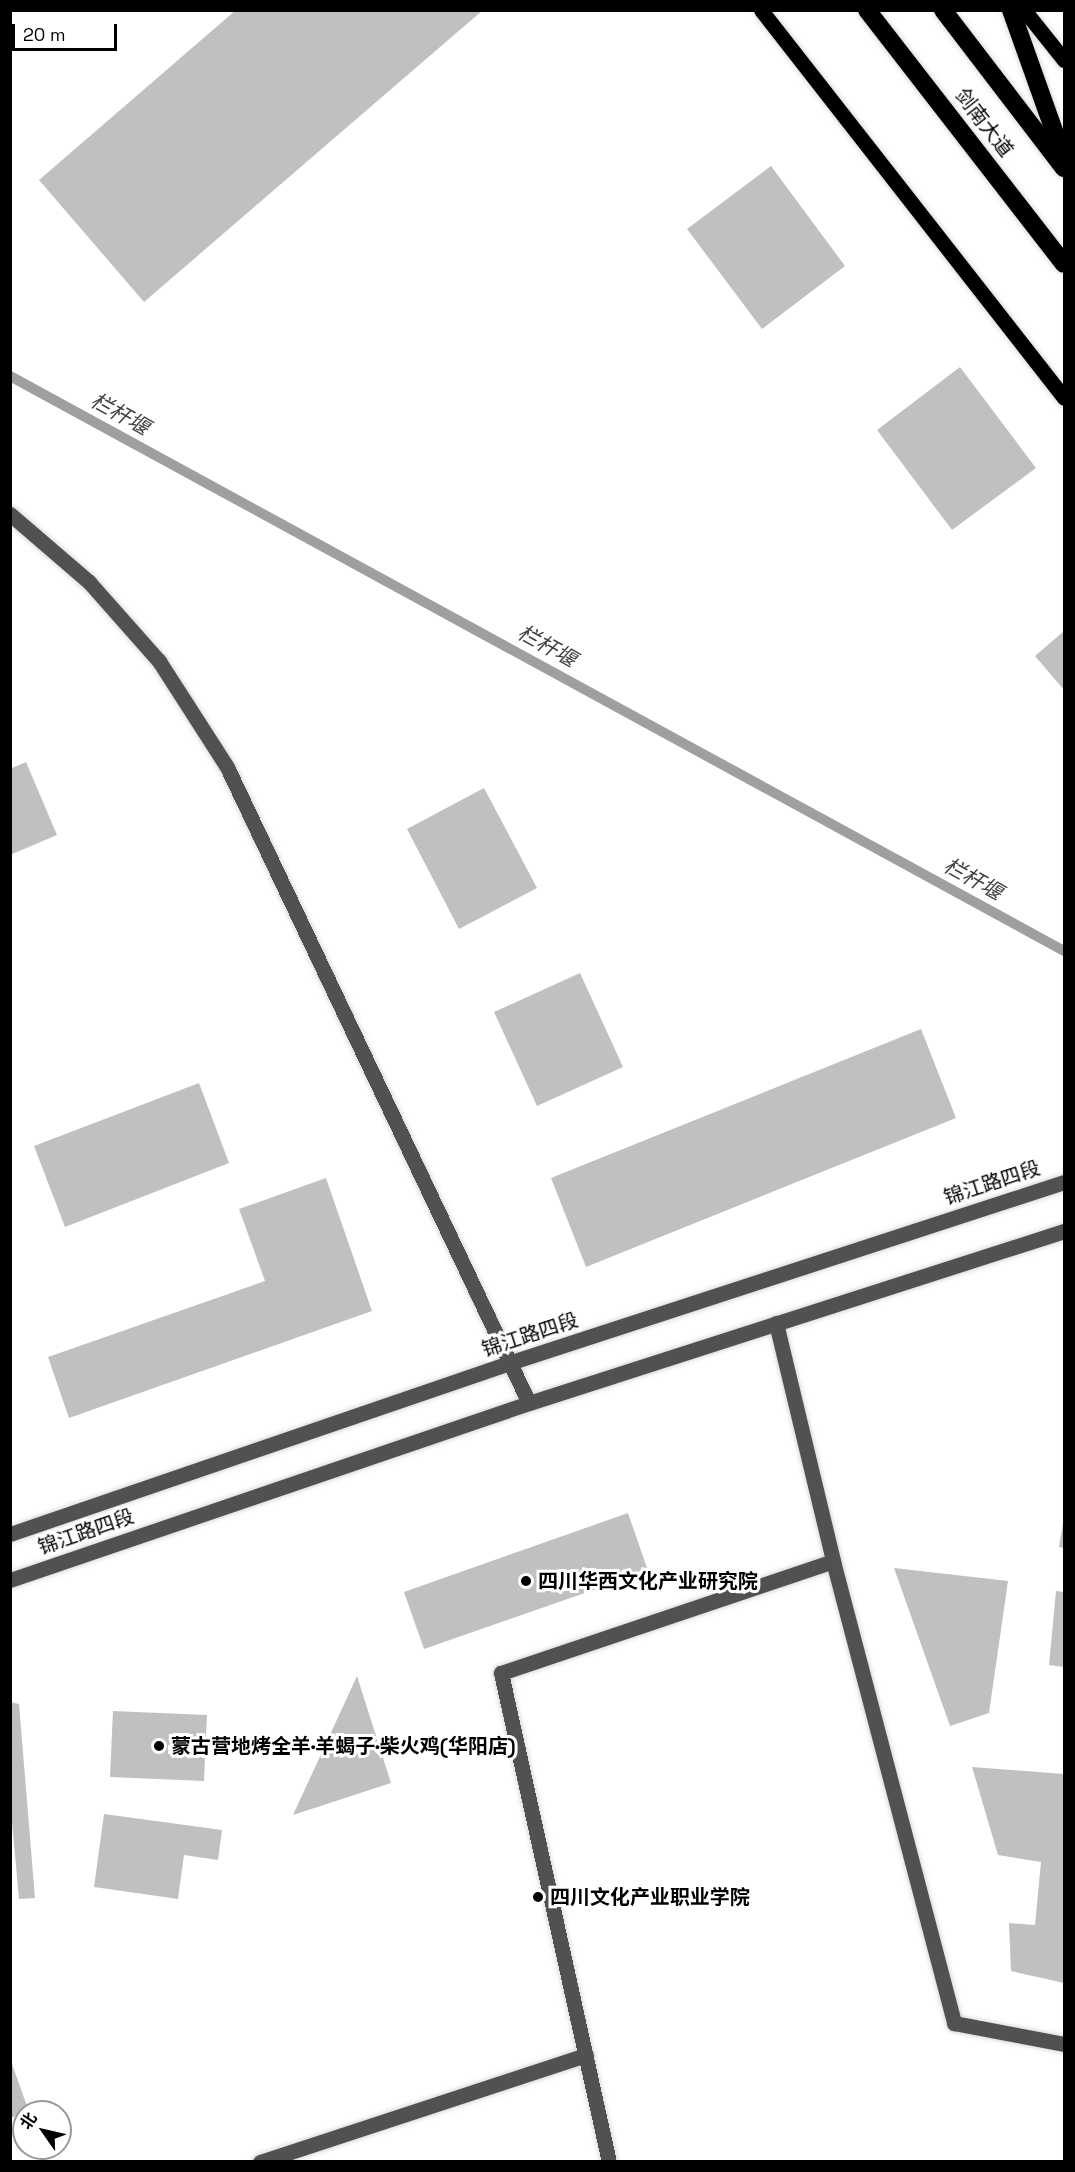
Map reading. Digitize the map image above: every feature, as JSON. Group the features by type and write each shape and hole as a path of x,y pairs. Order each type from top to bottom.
{"highway":[{"name":"剑南大道","path":"867,10 1065,264"},
{"name":"剑南大道","path":"943,10 1065,168"},
{"path":"1011,10 1065,160"}],"main road":[{"path":"761,10 1065,398"},
{"path":"1024,10 1065,60"}],"street":[{"path":"10,514 89,582 159,660 227,767 512,1362 529,1403"},
{"name":"锦江路四段","path":"10,1534 512,1362 1065,1182"},
{"name":"锦江路四段","path":"10,1580 529,1403 1065,1231"},
{"path":"776,1323 833,1561 954,2023 1065,2044"},
{"path":"609,2162 501,1673 833,1561"},
{"path":"260,2162 585,2055"}],"building":[{"path":"236,10 483,10 144,302 39,180"},
{"path":"771,166 845,266 762,329 687,229"},
{"path":"960,367 1036,468 952,530 877,430"},
{"path":"1064,631 1064,690 1035,656"},
{"path":"26,762 57,835 10,855 10,769"},
{"path":"484,788 537,888 459,929 407,829"},
{"path":"580,973 623,1067 537,1106 494,1012"},
{"path":"921,1029 956,1118 586,1267 551,1178"},
{"path":"199,1083 229,1163 65,1227 34,1146"},
{"path":"326,1178 372,1311 69,1418 48,1357 265,1281 239,1209"},
{"name":"四川华西文化产业研究院","path":"628,1513 648,1571 424,1649 404,1592"},
{"path":"1064,1523 1064,1548 1059,1547"},
{"path":"894,1568 1008,1581 989,1713 950,1726"},
{"path":"1056,1591 1064,1592 1064,1667 1049,1665"},
{"path":"357,1676 391,1783 293,1815"},
{"path":"10,1702 19,1704 35,1898 19,1899 10,1800"},
{"name":"蒙古营地烤全羊·羊蝎子·柴火鸡(华阳店)","path":"113,1711 207,1715 204,1781 110,1777"},
{"path":"972,1767 1064,1774 1064,1983 1011,1971 1009,1923 1035,1925 1041,1862 998,1855"},
{"path":"104,1814 222,1830 218,1860 184,1855 178,1899 94,1887"},
{"path":"10,2058 25,2100 12,2100 12,2117 10,2118"}],"waterway":[{"name":"栏杆堰","path":"10,376 1064,951"}],"place":[{"name":"四川华西文化产业研究院","path":"526,1581"},
{"name":"蒙古营地烤全羊·羊蝎子·柴火鸡(华阳店)","path":"159,1746"},
{"name":"四川文化产业职业学院","path":"538,1897"}]}
